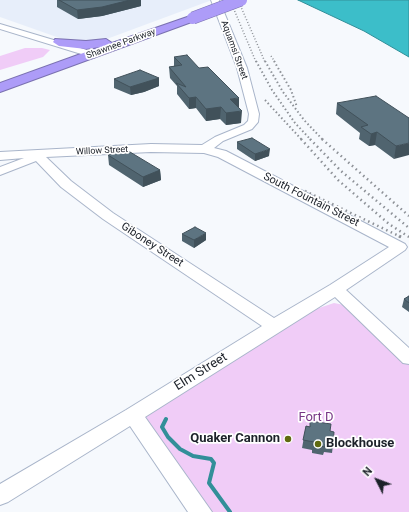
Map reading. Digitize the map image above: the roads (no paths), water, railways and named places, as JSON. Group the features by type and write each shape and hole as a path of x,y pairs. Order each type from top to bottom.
{"highway":[{"name":"Shawnee Parkway","path":"0,88 90,53 190,17 229,0"},
{"name":"Shawnee Parkway","path":"0,82 60,61 90,53 114,42 241,0"},
{"path":"60,44 86,45 114,42"},
{"path":"60,44 68,51 60,61"}],"street":[{"name":"Aquamsi Street","path":"205,149 219,139 248,127 253,122 254,114 242,68 215,0"},
{"path":"0,21 60,44"},
{"path":"0,26 90,53"},
{"name":"Willow Street","path":"0,156 151,148 205,149"},
{"name":"South Fountain Street","path":"205,149 222,154 400,246"},
{"path":"0,171 28,161 37,155"},
{"name":"Giboney Street","path":"37,155 66,184 108,216 274,326"},
{"name":"Elm Street","path":"0,495 133,415 274,326 336,289 400,246"},
{"path":"336,289 409,358"},
{"path":"133,415 201,512"}],"water":[{"path":"298,0 409,0 409,57 364,31"}],"waterway":[{"path":"166,419 162,427 168,437 180,449 193,456 211,459 214,463 209,483 230,512"}],"railway":[{"path":"230,0 256,62"},
{"path":"238,0 265,62"},
{"path":"271,56 275,62"},
{"path":"256,61 272,90 295,123 311,140"},
{"path":"265,61 283,92 304,120 322,139"},
{"path":"274,61 291,90 297,107"},
{"path":"265,100 302,140"},
{"path":"301,139 338,180 389,224 409,237"},
{"path":"310,139 341,171 409,228"},
{"path":"322,139 409,216"},
{"path":"305,191 399,236"}],"place":[{"name":"Quaker Cannon","path":"288,439"},
{"name":"Blockhouse","path":"318,444"}],"park label":[{"name":"Fort D","path":"316,418"}]}
